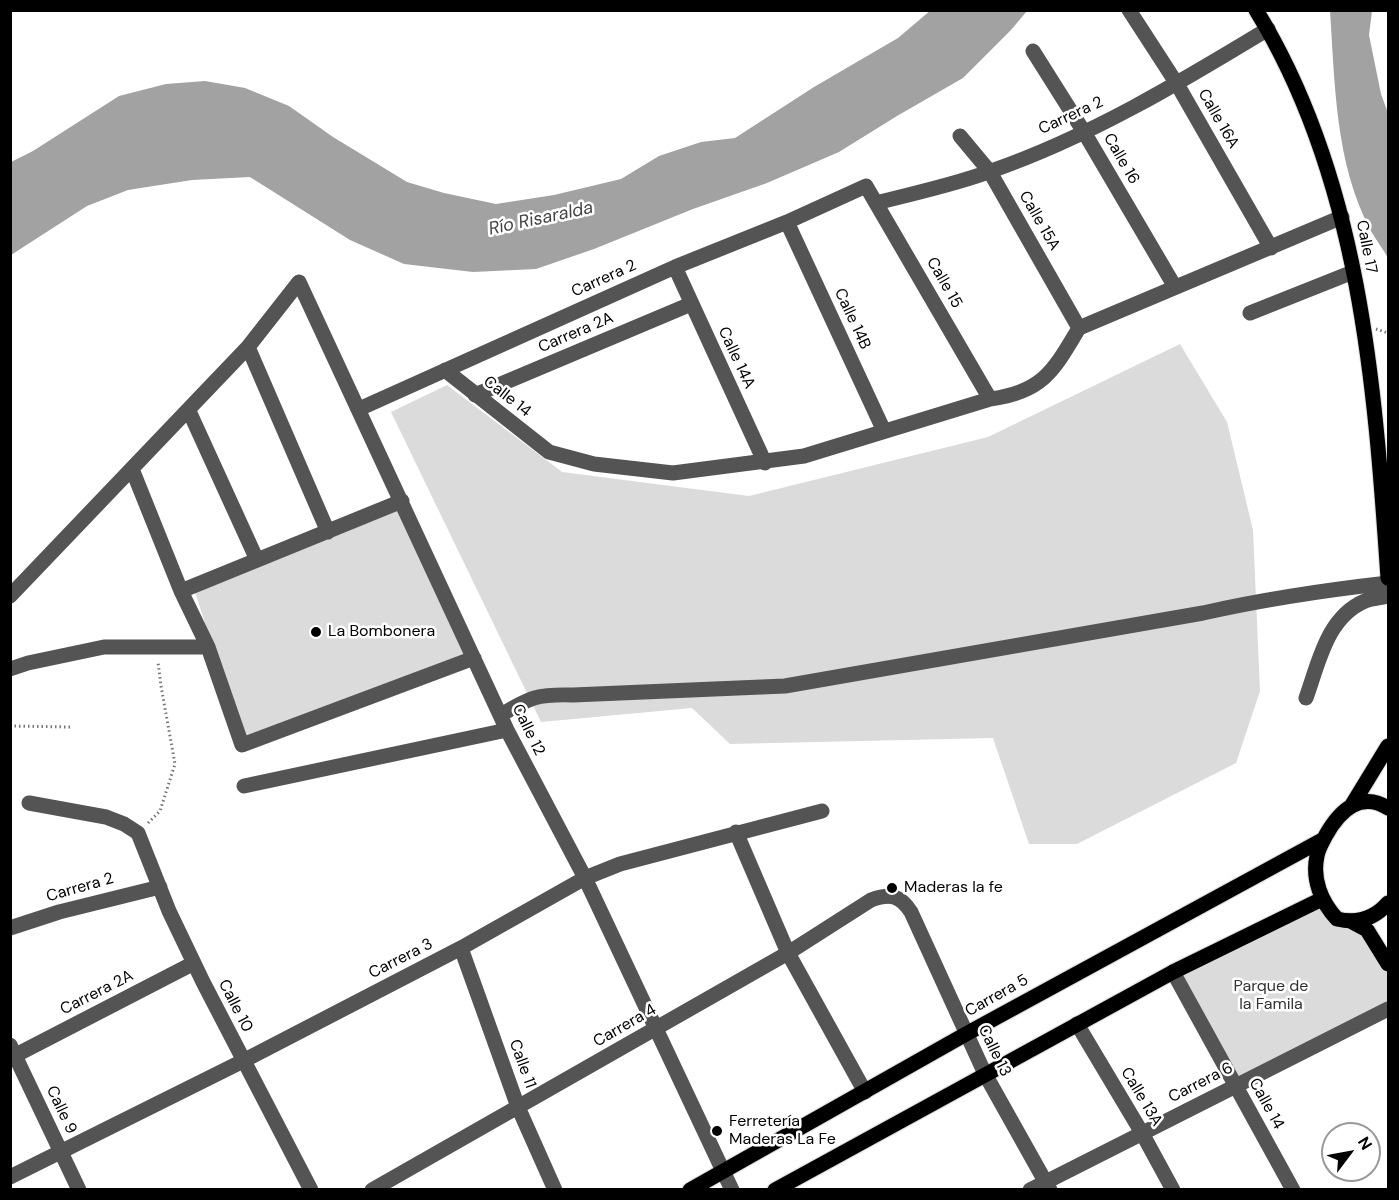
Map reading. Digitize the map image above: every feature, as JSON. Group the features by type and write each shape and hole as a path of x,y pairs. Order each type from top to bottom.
{"main road":[{"name":"Calle 17","path":"1256,10 1282,53 1300,96 1316,135 1342,217 1384,456 1389,581"},
{"path":"1389,746 1352,805 1337,818 1324,839 1317,854 1316,872 1322,900 1337,919 1352,922 1367,930 1389,964"},
{"path":"1352,805 1372,801 1389,808"},
{"name":"Carrera 5","path":"690,1190 966,1034 1324,839"},
{"path":"775,1190 1173,972 1322,900"},
{"path":"1352,922 1378,912 1389,903"}],"street":[{"name":"Calle 16A","path":"1130,10 1177,84 1271,248"},
{"name":"Carrera 2","path":"876,203 990,172 1084,132 1177,84 1268,29"},
{"name":"Calle 16","path":"1033,51 1084,132 1175,287"},
{"name":"Calle 15A","path":"960,136 990,172 1079,328"},
{"name":"Carrera 2","path":"359,409 675,267 787,222 866,186"},
{"name":"Calle 15","path":"866,186 990,399"},
{"path":"765,462 804,456 990,399 1014,396 1044,379 1061,358 1079,328 1342,217"},
{"name":"Calle 14B","path":"787,222 884,431"},
{"name":"Calle 14A","path":"675,267 765,462"},
{"path":"1250,313 1353,272"},
{"name":"Calle 12","path":"248,347 299,282 507,730 585,878 732,1190"},
{"name":"Carrera 2A","path":"475,395 691,304"},
{"path":"10,596 248,347 327,532"},
{"name":"Calle 14","path":"445,370 549,452 594,464 674,473 765,462"},
{"path":"189,411 257,560"},
{"path":"132,470 181,591 208,647 242,745 474,658"},
{"path":"181,591 402,501"},
{"path":"501,716 527,699 547,695 785,686 1203,613 1259,600 1389,581"},
{"path":"1306,698 1328,636 1338,620 1352,608 1367,600 1389,596"},
{"path":"10,669 104,646 208,647"},
{"path":"244,786 507,730"},
{"path":"29,803 106,817 138,833"},
{"name":"Carrera 3","path":"10,1178 461,948 585,878 620,864 822,811"},
{"path":"736,832 788,953 866,1092"},
{"name":"Calle 10","path":"138,833 194,963 310,1190"},
{"name":"Carrera 2","path":"10,928 59,912 160,887"},
{"name":"Carrera 4","path":"372,1190 788,953 871,900 884,895 894,895"},
{"name":"Calle 13","path":"894,895 903,901 911,912 985,1074 1048,1185"},
{"name":"Calle 11","path":"461,948 518,1107 555,1190"},
{"name":"Carrera 2A","path":"13,1050 194,963"},
{"name":"Calle 14","path":"1173,972 1293,1190"},
{"name":"Carrera 6","path":"1030,1190 1048,1185 1142,1133 1389,1009"},
{"name":"Calle 13A","path":"1077,1024 1173,1190"},
{"name":"Calle 9","path":"13,1050 79,1190"}],"path":[{"path":"1372,327 1389,333"},
{"path":"138,833 160,811 176,764 161,686 157,647"},
{"path":"10,726 70,727"}],"green space":[{"path":"1180,344 1227,422 1253,530 1260,691 1236,763 1077,844 1029,844 993,738 730,744 692,708 541,722 391,412 447,385 562,472 749,496 988,437"},
{"path":"400,510 471,656 243,740 195,592"},
{"name":"Parque de la Famila","path":"1322,899 1352,922 1388,964 1388,1009 1235,1086 1173,972"}],"water":[{"name":"Río Risaralda","path":"931,10 1027,11 963,78 839,152 767,183 536,269 473,272 404,264 350,240 250,177 192,180 128,190 87,206 11,255 11,162 33,151 119,96 166,84 205,81 245,88 289,106 333,137 407,182 496,204 554,195 621,179 659,156 701,142 735,138 814,87 898,38"},
{"path":"1330,11 1372,11 1369,35 1381,94 1388,113 1388,258 1371,231 1350,179 1339,123"}],"place":[{"name":"La Bombonera","path":"316,632"},
{"name":"Maderas la fe","path":"892,888"},
{"name":"Ferretería Maderas La Fe","path":"717,1131"}]}
